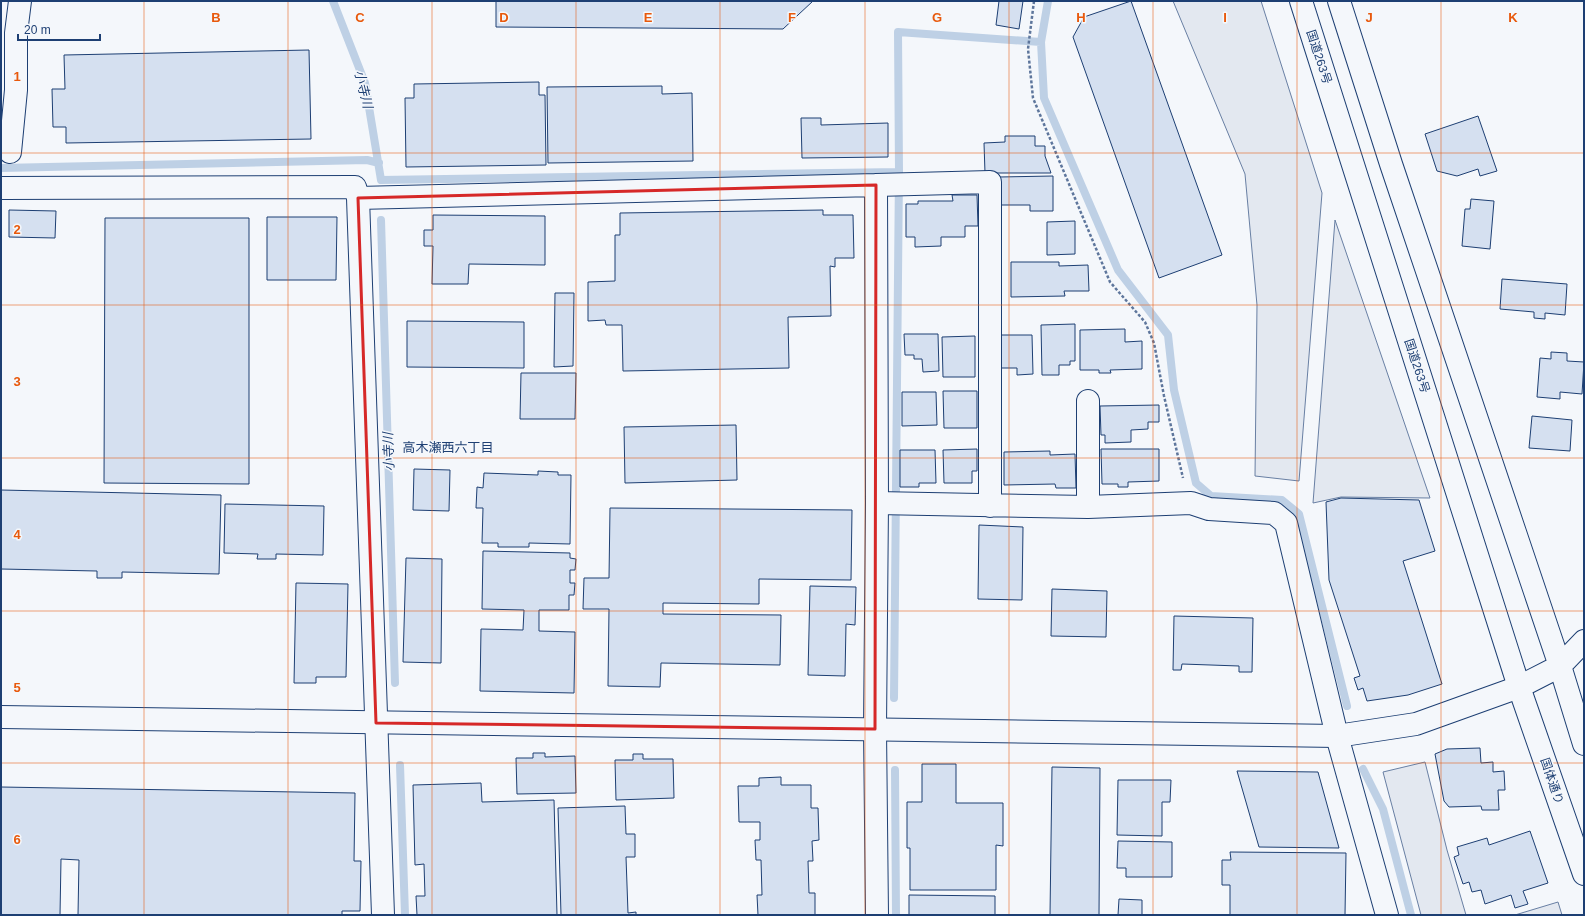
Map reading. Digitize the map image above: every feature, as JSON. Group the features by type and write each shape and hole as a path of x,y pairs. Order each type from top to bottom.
{"main road":[{"path":"10,152 16,90 16,33 20,1"},
{"name":"国道263号","path":"1301,1 1519,687"},
{"path":"1339,1 1391,164 1560,666 1584,744"},
{"path":"358,198 990,182 990,506"},
{"path":"877,915 875,729 889,503 890,185"},
{"path":"1,188 355,187 358,198 383,915"},
{"path":"1088,401 1088,507"},
{"path":"889,503 1088,507 1190,503 1209,509 1274,513 1286,523 1337,736 1387,915"},
{"path":"1,717 1337,736 1416,724 1519,687 1560,666 1584,641"},
{"name":"国体通り","path":"1519,687 1584,874"}],"path":[{"path":"1034,1 1028,49 1033,98 1110,282 1145,322 1154,343 1164,396 1190,503"}],"highlighted area":[{"path":"876,185 875,729 376,723 358,198"}],"shaded area":[{"path":"1173,1 1261,1 1322,193 1299,481 1255,476 1257,305 1245,174"},
{"path":"1335,220 1430,498 1341,497 1313,503"},
{"path":"1425,762 1447,850 1466,915 1421,915 1383,772"},
{"path":"1558,902 1562,915 1515,915"}],"building":[{"path":"496,1 813,1 783,29 496,27"},
{"path":"999,1 1023,1 1019,29 996,25"},
{"path":"1131,1 1222,255 1159,278 1073,37 1084,17"},
{"path":"309,50 311,139 66,143 66,127 53,127 52,89 65,89 64,55"},
{"path":"539,82 539,95 545,95 546,165 406,167 405,98 414,98 414,84"},
{"path":"662,86 662,94 692,93 693,161 548,163 547,87"},
{"path":"1478,116 1497,171 1480,176 1478,169 1457,176 1437,171 1425,134"},
{"path":"801,118 821,118 821,125 888,123 888,157 802,158"},
{"path":"1005,136 1035,136 1035,146 1045,146 1045,156 1051,173 985,173 984,143 1005,142"},
{"path":"1053,176 1053,211 1030,211 1030,205 1000,205 999,177"},
{"path":"952,195 977,195 978,226 965,226 965,237 941,237 941,246 915,247 915,237 906,237 906,204 918,204 918,201 953,201"},
{"path":"1471,199 1494,201 1490,249 1462,246 1465,209 1470,209"},
{"path":"9,210 56,211 55,238 9,237"},
{"path":"823,210 823,215 853,215 854,258 835,258 835,267 830,266 831,316 788,317 789,368 623,371 622,325 606,325 605,320 588,321 588,282 615,281 615,235 620,235 620,213"},
{"path":"433,215 545,216 545,265 469,264 468,284 432,284 433,246 424,246 424,230 433,230"},
{"path":"267,217 337,217 336,280 267,280"},
{"path":"105,218 249,218 249,484 104,483"},
{"path":"1075,221 1075,254 1047,255 1047,222"},
{"path":"1011,262 1059,262 1059,266 1088,265 1089,291 1064,291 1065,296 1011,297"},
{"path":"1502,279 1567,284 1565,315 1545,313 1545,319 1534,318 1534,312 1500,309"},
{"path":"555,293 574,293 573,366 554,367"},
{"path":"407,321 524,322 524,368 407,367"},
{"path":"1075,324 1075,361 1070,361 1070,365 1059,365 1059,375 1042,375 1041,325"},
{"path":"1125,329 1125,342 1142,341 1142,369 1110,370 1111,373 1099,373 1099,370 1080,370 1080,330"},
{"path":"904,334 938,334 939,371 923,372 922,359 914,359 914,355 905,355"},
{"path":"1000,335 1032,335 1033,374 1017,375 1017,368 1001,368"},
{"path":"975,336 975,377 943,377 942,337"},
{"path":"1551,352 1567,353 1567,361 1584,362 1582,394 1560,392 1560,399 1537,397 1540,358 1551,359"},
{"path":"521,373 576,373 575,419 520,419"},
{"path":"943,391 977,391 977,428 944,428"},
{"path":"902,392 936,392 937,425 902,426"},
{"path":"1159,405 1159,422 1148,422 1148,429 1131,430 1131,442 1105,443 1105,435 1101,435 1100,406"},
{"path":"1532,416 1572,420 1570,451 1529,448"},
{"path":"736,425 737,480 625,483 624,427"},
{"path":"977,449 977,471 972,471 972,483 944,483 943,450"},
{"path":"1101,449 1159,449 1159,481 1128,482 1128,487 1118,487 1118,484 1102,484"},
{"path":"900,450 935,450 936,483 919,483 919,487 900,487"},
{"path":"1050,451 1050,455 1075,454 1076,488 1056,488 1055,484 1004,485 1004,452"},
{"path":"414,469 450,470 449,511 413,510"},
{"path":"538,471 558,472 558,475 571,475 570,544 529,543 529,547 498,547 498,543 482,543 483,508 476,508 477,487 483,488 484,473 538,475"},
{"path":"1,490 221,495 219,574 122,572 122,578 97,578 97,571 1,569"},
{"path":"1341,498 1419,500 1435,551 1403,561 1442,684 1408,695 1367,701 1363,688 1358,690 1354,678 1360,676 1329,580 1326,502"},
{"path":"225,504 324,506 323,555 276,554 276,559 257,559 258,554 224,553"},
{"path":"610,508 852,510 851,580 759,579 759,604 663,603 663,614 781,615 780,665 661,663 660,687 608,686 609,609 583,609 584,578 609,578"},
{"path":"979,525 1023,527 1022,600 978,599"},
{"path":"483,551 570,553 570,558 576,559 575,570 570,570 570,583 575,583 574,595 569,595 569,610 539,610 539,631 575,632 574,693 480,691 481,629 523,630 524,610 482,609"},
{"path":"406,558 442,559 441,663 403,662"},
{"path":"296,583 348,584 346,677 316,677 316,683 294,683"},
{"path":"810,586 856,587 855,625 846,624 845,676 808,675"},
{"path":"1052,589 1107,591 1106,637 1051,636"},
{"path":"1174,616 1253,618 1252,672 1239,672 1239,666 1182,664 1181,670 1173,670"},
{"path":"1480,748 1481,763 1493,762 1493,772 1504,771 1505,790 1498,790 1499,810 1482,810 1481,806 1449,807 1444,801 1435,754 1447,749"},
{"path":"533,753 545,753 545,757 575,756 576,793 517,794 516,758 533,758"},
{"path":"633,754 643,754 643,759 673,759 674,798 616,800 615,760 633,760"},
{"path":"922,764 956,764 956,803 1003,803 1003,846 996,845 996,890 910,890 910,848 907,848 907,802 922,802"},
{"path":"1052,767 1100,768 1099,915 1050,915"},
{"path":"1237,771 1318,772 1339,848 1259,847"},
{"path":"781,777 781,785 811,785 811,808 818,808 819,840 812,841 813,861 808,861 809,893 815,893 815,915 758,915 757,895 762,895 761,860 756,860 755,840 760,840 760,822 739,822 738,786 759,786 759,778"},
{"path":"1118,780 1171,780 1170,802 1162,802 1162,836 1117,835"},
{"path":"481,783 482,802 554,800 557,915 417,915 416,896 425,896 424,864 415,865 413,785"},
{"path":"1,787 355,793 354,861 361,861 360,911 342,911 342,915 78,915 79,860 61,859 60,915 1,915"},
{"path":"625,806 626,834 635,834 635,857 626,857 628,913 636,912 636,915 561,915 558,808"},
{"path":"1530,831 1548,883 1523,891 1528,904 1515,908 1511,895 1485,904 1481,890 1472,892 1469,882 1463,884 1454,857 1459,855 1457,847 1487,838 1489,845"},
{"path":"1118,841 1172,842 1172,877 1126,877 1126,868 1117,868"},
{"path":"1230,852 1346,853 1345,915 1230,915 1230,885 1222,885 1222,860 1231,860"},
{"path":"909,895 995,896 995,915 909,915"},
{"path":"1119,899 1142,900 1142,915 1118,915"}],"waterway":[{"path":"333,1 365,83 381,180 899,172"},
{"path":"1048,1 1041,42 1044,98 1118,270 1168,335 1174,390 1196,483 1211,496 1282,500 1299,514 1347,706"},
{"path":"894,698 899,172 898,32 1041,42"},
{"path":"1,168 367,160 379,163"},
{"name":"小寺川","path":"381,220 395,683"},
{"path":"400,765 405,915"},
{"path":"1363,769 1383,809 1411,915"},
{"path":"895,770 896,915"}],"district":[{"name":"高木瀬西六丁目","path":"448,447"}]}
